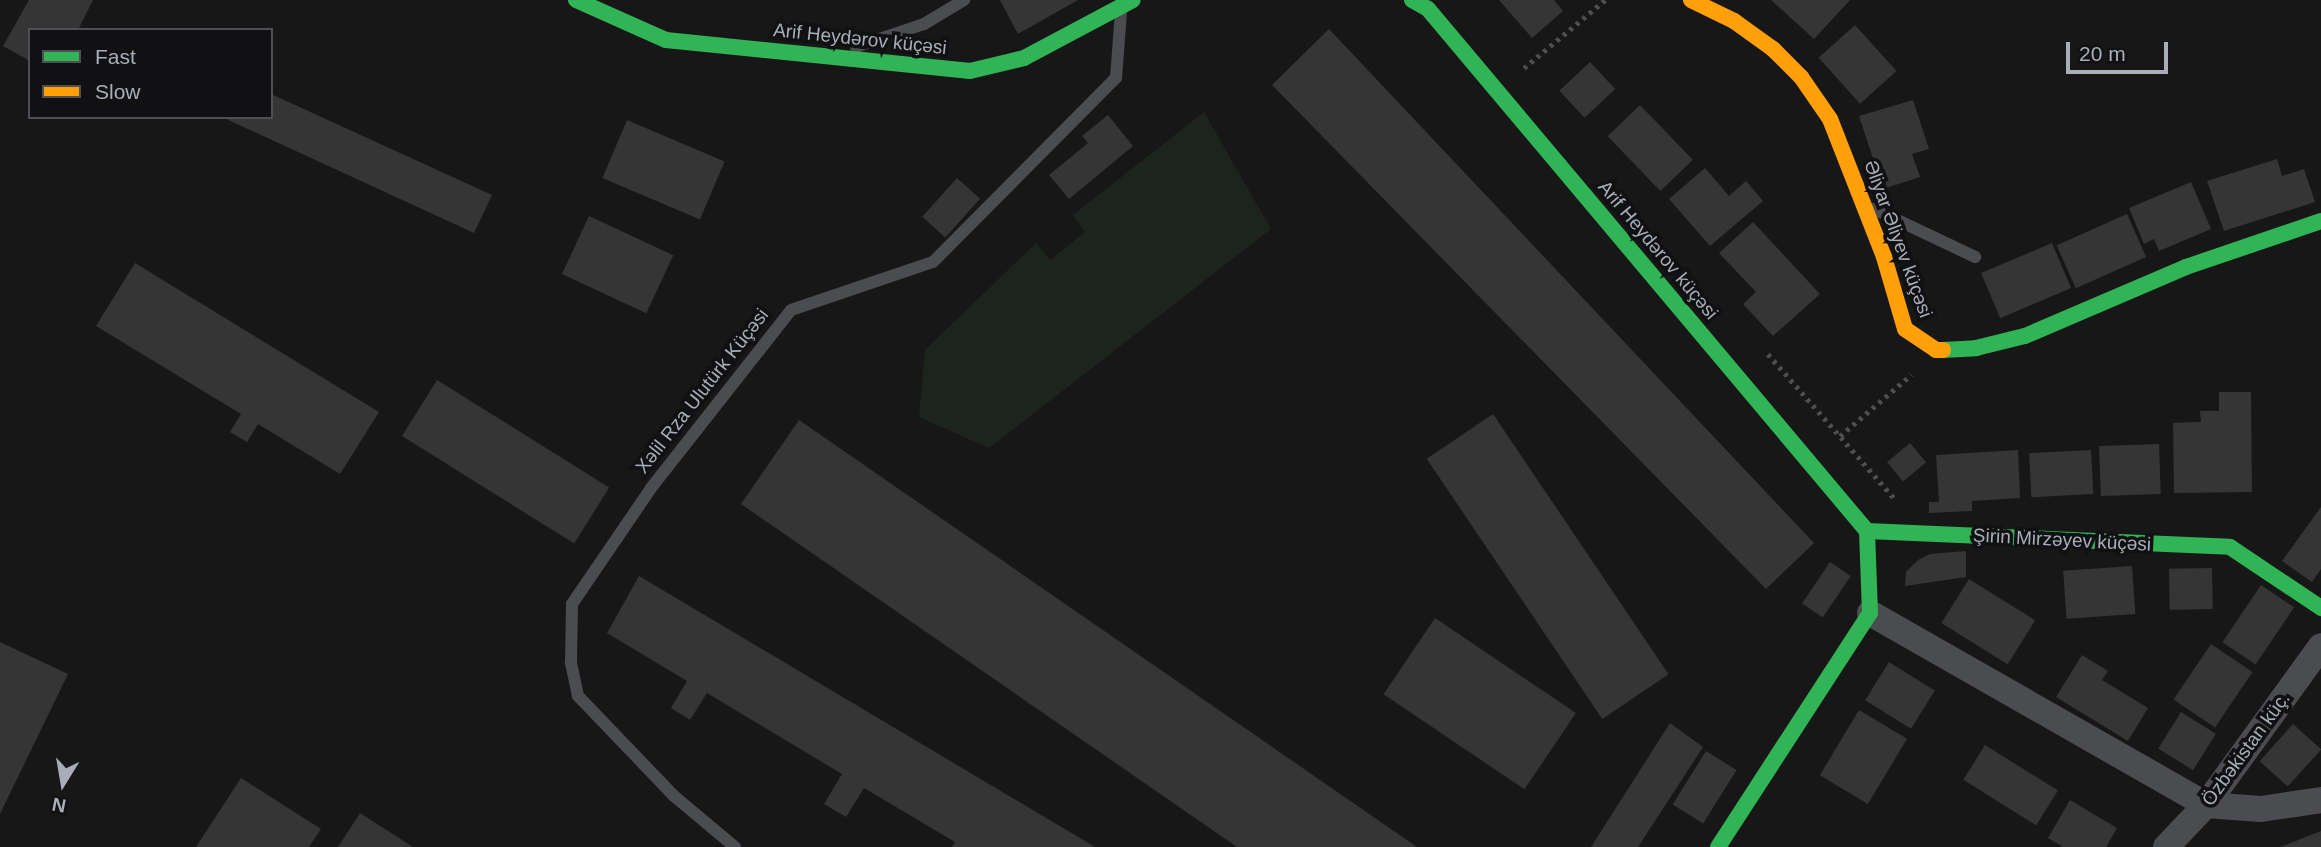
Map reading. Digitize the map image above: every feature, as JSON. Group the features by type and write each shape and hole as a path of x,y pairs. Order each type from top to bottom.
{"street":[{"name":"Arif Heydərov küçəsi","path":"1412,0 1428,9 1867,531"},
{"name":"Əliyar Əliyev küçəsi","path":"1691,0 1754,35 1773,49 1801,77 1830,119 1884,257 1905,329 1936,350 1976,348 2025,336 2186,267 2321,221"},
{"name":"Arif Heydərov küçəsi","path":"587,2 666,40 970,71 1024,58 1127,2"},
{"name":"Şirin Mirzəyev küçəsi","path":"1867,531 2230,547 2321,608"},
{"path":"1717,847 1870,613 1867,531"},
{"path":"1870,613 2206,805 2261,809 2321,800"},
{"name":"Özbəkistan küç.","path":"2166,847 2206,805 2321,646"}],"lane":[{"path":"830,57 924,24 964,0"},
{"name":"Xəlil Rza Ulutürk Küçəsi","path":"735,847 674,796 578,696 571,662 572,604 651,488 791,310 933,262 1116,78 1127,2"},
{"path":"1864,205 1976,257"}],"path":[{"path":"1536,57 1605,0"},
{"path":"1840,436 1900,384"}],"shaded area":[{"path":"1204,112 1271,229 989,448 919,417 925,350 1036,243 1050,260 1085,232 1073,215"}],"building":[{"path":"29,0 93,0 79,28 28,28 28,60 3,46"},
{"path":"1000,0 1078,0 1018,34"},
{"path":"1499,0 1554,0 1563,11 1532,38"},
{"path":"1771,0 1850,0 1814,39"},
{"path":"1855,25 1896,71 1860,104 1819,58"},
{"path":"1329,29 1814,543 1766,589 1272,85"},
{"path":"1590,62 1615,89 1585,118 1559,91"},
{"path":"273,95 492,195 474,233 226,119 273,119"},
{"path":"1913,100 1929,149 1912,154 1920,177 1883,189 1859,116"},
{"path":"1640,105 1693,160 1660,191 1608,136"},
{"path":"1108,115 1133,146 1069,199 1049,175 1088,143 1082,136"},
{"path":"627,120 725,161 700,219 602,178"},
{"path":"2277,159 2282,176 2304,169 2315,202 2224,231 2207,181"},
{"path":"1705,168 1729,196 1746,181 1763,201 1710,246 1669,199"},
{"path":"957,178 980,199 945,237 922,217"},
{"path":"2191,182 2211,229 2159,251 2154,239 2144,244 2129,208"},
{"path":"2127,214 2146,257 2076,288 2057,245"},
{"path":"589,216 673,255 646,313 562,274"},
{"path":"1753,222 1820,294 1773,336 1743,304 1756,292 1719,253"},
{"path":"2052,243 2071,288 2000,318 1981,273"},
{"path":"135,263 379,412 340,474 258,424 247,442 230,432 241,414 96,326"},
{"path":"437,380 609,488 574,544 402,436"},
{"path":"2219,392 2251,392 2252,492 2174,493 2173,423 2201,422 2200,411 2219,411"},
{"path":"1493,414 1669,674 1602,719 1427,459"},
{"path":"799,420 1417,847 1237,847 741,504"},
{"path":"1910,443 1926,462 1903,481 1887,462"},
{"path":"2159,444 2161,494 2101,496 2099,446"},
{"path":"2018,450 2020,498 1972,501 1972,511 1929,513 1929,502 1939,502 1936,455"},
{"path":"2091,450 2093,494 2031,497 2029,453"},
{"path":"2321,507 2321,569 2312,582 2282,561"},
{"path":"1966,551 1966,577 1905,586 1906,572 1918,560 1930,554"},
{"path":"1830,562 1851,576 1823,617 1802,603"},
{"path":"2132,566 2135,614 2067,619 2063,571"},
{"path":"2212,568 2213,609 2170,610 2169,569"},
{"path":"639,576 1095,847 952,847 955,842 864,788 846,817 824,804 842,774 707,693 690,720 671,708 687,681 607,633"},
{"path":"1969,579 2035,620 2008,664 1941,623"},
{"path":"2261,585 2294,607 2256,665 2222,642"},
{"path":"1435,618 1576,713 1524,789 1384,694"},
{"path":"0,642 68,674 0,814"},
{"path":"2211,644 2252,672 2215,728 2174,700"},
{"path":"2082,655 2108,671 2102,680 2148,708 2128,741 2056,697"},
{"path":"1889,662 1935,691 1911,729 1865,700"},
{"path":"1859,710 1907,739 1868,804 1820,775"},
{"path":"2181,712 2216,734 2193,770 2158,748"},
{"path":"1670,723 1703,747 1638,847 1591,847"},
{"path":"2293,724 2321,750 2288,787 2260,761"},
{"path":"1985,745 2058,791 2036,825 1963,780"},
{"path":"1706,751 1737,770 1703,824 1673,804"},
{"path":"241,778 321,829 309,847 196,847"},
{"path":"2070,800 2117,828 2106,847 2063,847 2048,838"},
{"path":"360,813 413,847 338,847"},
{"path":"2321,831 2321,847 2280,847"}],"traffic: fast":[{"path":"576,0 666,40 970,71 1024,58 1133,0"},
{"path":"1412,0 1428,9 1867,531"},
{"path":"1943,350 1976,348 2025,336 2186,267 2321,221"},
{"path":"1867,531 2230,547 2321,608"},
{"path":"1718,847 1870,613 1867,531"}],"traffic: slow":[{"path":"1691,0 1734,21 1773,49 1801,77 1830,119 1884,257 1905,329 1936,350 1943,350"}]}
